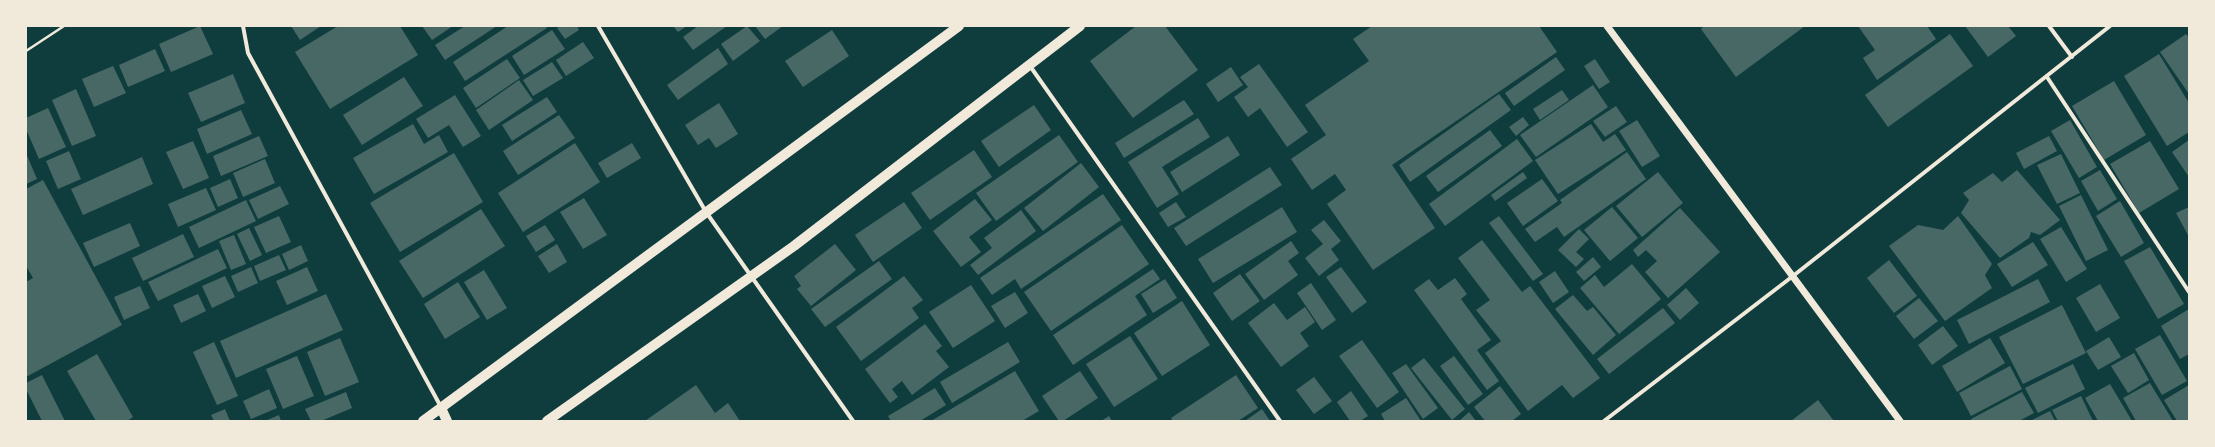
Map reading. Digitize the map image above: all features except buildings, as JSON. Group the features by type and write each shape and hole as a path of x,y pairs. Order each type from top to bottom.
{"main road":[{"path":"423,421 959,26"},
{"path":"547,421 794,246 1080,26"},
{"path":"441,408 447,421"}],"street":[{"path":"243,26 248,54 441,408"},
{"path":"598,26 706,212 853,421"},
{"path":"1607,26 1900,421"},
{"path":"2049,26 2072,57"},
{"path":"1604,421 1793,276 2110,26"},
{"path":"1029,66 1280,421"},
{"path":"2047,77 2189,292"}],"path":[{"path":"26,51 64,26"}]}
